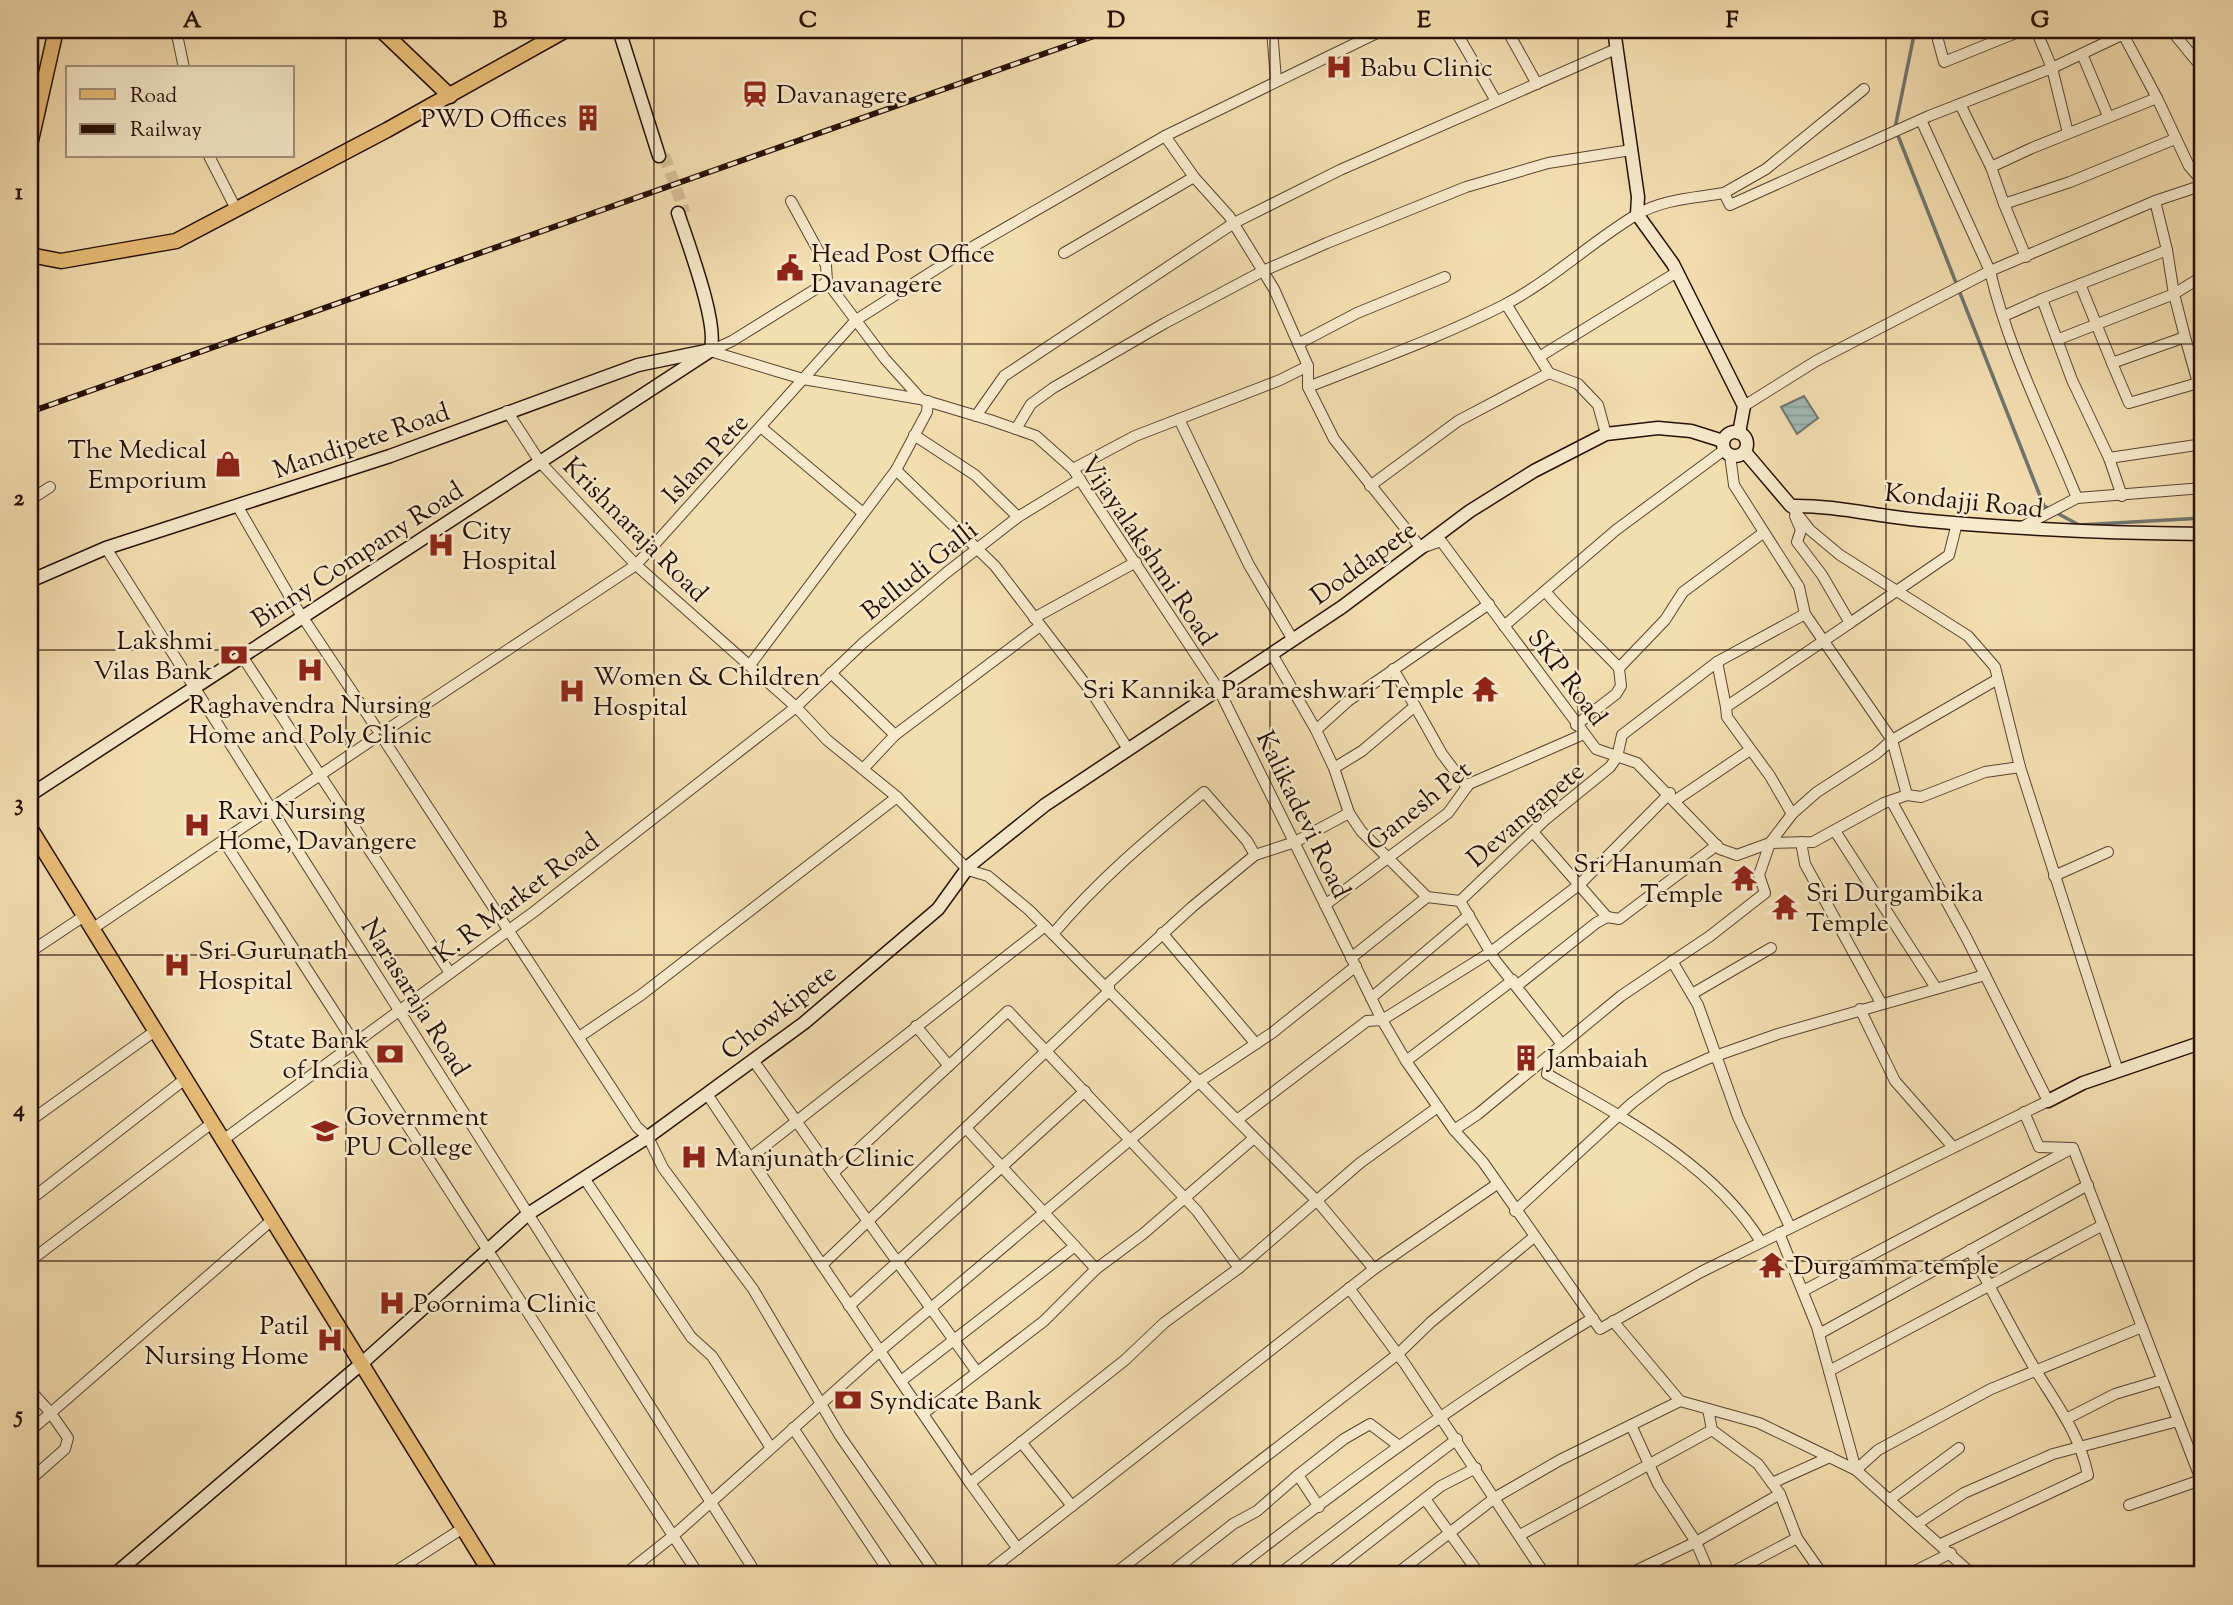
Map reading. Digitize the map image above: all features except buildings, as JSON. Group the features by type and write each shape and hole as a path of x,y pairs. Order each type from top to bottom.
{"main road":[{"path":"30,145 34,114 56,30"},
{"path":"381,30 450,96"},
{"path":"30,256 61,261 176,241 450,96 566,30"},
{"path":"30,828 492,1575"}],"street":[{"path":"176,30 184,66"},
{"path":"622,30 662,155"},
{"path":"1272,30 1276,80"},
{"name":"Islam Pete","path":"30,952 88,923 223,840 636,565 762,428 856,320 955,257 1165,136 1383,30"},
{"path":"1455,30 1496,101"},
{"path":"1507,30 1537,84"},
{"path":"1614,30 1631,149 1637,214 1677,272 1744,406 1739,433"},
{"path":"1940,30 1938,40 1944,62 2023,30"},
{"path":"2036,30 2052,68 2068,133"},
{"path":"2171,30 2203,69"},
{"path":"1724,193 1730,205 1921,120 2052,68 2127,32 2175,139 2189,166 2203,184 2155,201 1990,271 1816,361 1744,406"},
{"path":"976,416 1004,376 1234,223 1340,170 1616,49"},
{"path":"2082,54 2108,116"},
{"path":"1308,387 1400,352 1506,304 1553,275 1637,214 1666,202 1724,193 1766,169 1864,89"},
{"path":"1991,167 2108,116 2157,98"},
{"path":"1960,104 1991,167 2026,257"},
{"path":"1921,120 1990,271 2004,316 2077,498"},
{"path":"1165,136 1194,177 1234,223 1263,271 1308,366 1308,387 1334,439 1421,548"},
{"path":"2004,204 2070,183 2175,139"},
{"path":"1016,429 1031,404 1053,388 1263,271 1466,187 1548,163 1631,149"},
{"path":"210,158 236,209"},
{"path":"1064,253 1194,177"},
{"path":"750,665 896,470 927,412 924,400 827,282 826,265 791,201"},
{"path":"2155,201 2185,337 2199,369 2198,383 2203,407"},
{"path":"682,213 710,320 713,350"},
{"path":"2004,316 2167,250"},
{"path":"1539,357 1677,272"},
{"path":"2059,339 2174,294 2203,276"},
{"path":"1297,344 1357,313 1445,278"},
{"path":"713,350 827,282"},
{"path":"2080,284 2129,403 2198,383"},
{"path":"2042,299 2059,339 2071,380 2109,458 2122,496"},
{"path":"1506,304 1549,373 1578,383 1598,405 1606,434 1658,428 1691,432 1726,449 1738,457 1745,452 1747,441 1739,433 1731,433 1726,449 1734,485 1799,587 1805,614 1892,740 1907,795"},
{"path":"2112,363 2185,337"},
{"name":"Vijayalakshmi Road","path":"713,350 803,379 924,400 1036,436 1073,469 1219,690"},
{"name":"Mandipete Road","path":"31,579 106,548 390,456 638,365 713,350"},
{"name":"Binny Company Road","path":"30,795 713,350"},
{"path":"1073,469 1135,436 1280,380 1308,366"},
{"path":"1370,486 1458,421 1549,373"},
{"name":"Krishnaraja Road","path":"507,411 540,462 636,565 796,707 827,740 897,797 968,870 988,876 1049,930 1318,1202 1374,1269"},
{"path":"1179,419 1249,565 1293,640"},
{"path":"762,428 863,513"},
{"name":"Doddapete","path":"1219,690 1293,640 1470,511 1534,471 1606,434"},
{"path":"914,435 975,475 1018,517"},
{"path":"2109,458 2203,444"},
{"path":"1504,626 1616,530 1726,449"},
{"path":"1745,452 1810,530 1830,547 1968,636 1994,667 2020,767 2119,1071"},
{"path":"896,470 978,548 1093,694 1128,749"},
{"name":"Belludi Galli","path":"796,707 831,673 978,548 1018,517 1080,479"},
{"path":"30,500 50,487"},
{"path":"2020,529 2077,498 2203,488"},
{"name":"Kondajji Road","path":"1791,506 1814,505 2020,529 2203,534"},
{"path":"1791,506 1801,530 1797,542 1822,575 1850,623"},
{"path":"238,507 304,616 508,931 637,1127 648,1137 663,1168 753,1289 821,1404 937,1575"},
{"path":"1726,707 1825,643 1949,555 1957,523"},
{"path":"1619,668 1665,620 1683,592 1763,533"},
{"name":"SKP Road","path":"1421,548 1441,541 1596,749 1637,763 1717,845"},
{"name":"Narasaraja Road","path":"106,548 757,1575"},
{"path":"863,769 895,735 1037,622 1136,562"},
{"path":"1545,592 1571,623 1594,641 1619,668 1621,686 1616,694 1576,725"},
{"path":"1316,730 1348,701 1489,604"},
{"name":"Devangapete","path":"1460,901 1532,832 1610,767 1617,757 1622,735 1717,662 1805,614"},
{"path":"1272,654 1316,730 1334,768 1349,813 1361,831 1427,897 1460,901 1491,952 1564,1045 1621,996 1765,893 1759,875 1770,843 1792,814 1817,792 1892,740 1998,679"},
{"path":"242,656 450,972"},
{"path":"1717,662 1727,717 1792,814"},
{"path":"1393,669 1442,754 1467,787"},
{"path":"831,673 895,735"},
{"name":"Chowkipete","path":"114,1575 361,1364 528,1214 648,1137 804,1023 938,909 968,870 995,844 1045,805 1219,690"},
{"name":"Kalikadevi Road","path":"1219,690 1382,1020 1406,1061 1593,1318"},
{"path":"1334,768 1362,751 1415,706"},
{"name":"K. R Market Road","path":"223,1140 398,1009 508,931 796,707"},
{"name":"Ganesh Pet","path":"1325,905 1448,813 1467,787 1490,774 1544,754 1584,734"},
{"path":"1237,1120 1367,1021 1382,1020 1491,952 1580,884 1673,797 1750,750"},
{"path":"1532,832 1607,917 1619,919 1717,845 1737,855 1770,843 1813,842 1884,803 1907,795 1921,797 1985,772 2020,767"},
{"path":"751,1157 916,1026 1049,930 1128,854 1204,792 1247,841 1255,855"},
{"path":"579,1037 641,995 897,797"},
{"path":"1892,802 1985,975 2048,1101"},
{"path":"822,1265 1109,991 1109,983 1162,933 1255,855 1295,842 1349,813"},
{"path":"1835,831 1936,988"},
{"path":"223,840 489,1251 551,1353 699,1575"},
{"path":"1801,842 1805,864 1881,1003"},
{"path":"2054,876 2108,852"},
{"path":"624,1575 711,1503 880,1351 1130,1139 1200,1081 1255,1044 1427,897"},
{"path":"1371,998 1469,915"},
{"path":"1406,1061 1607,917"},
{"path":"1162,933 1255,1044"},
{"path":"1692,994 1770,948"},
{"path":"1672,961 1692,994 1738,1117 1790,1227"},
{"path":"1515,1211 1665,1078 1716,1055 1860,1009 1985,975"},
{"path":"1860,1009 1895,1081 1953,1147"},
{"path":"833,1173 1008,1011 1197,1211 1239,1268"},
{"path":"916,1026 949,1066"},
{"path":"30,1121 155,1031"},
{"path":"1228,1575 1440,1415 1506,1370 1593,1318 1600,1329 1790,1227 2024,1112 2119,1071 2203,1042"},
{"path":"1454,1130 1551,1055 1561,1043"},
{"path":"1551,1055 1547,1074 1619,1116 1710,1182 1746,1218 1761,1242"},
{"path":"753,1060 977,1372"},
{"path":"30,1200 185,1079"},
{"path":"849,1306 1085,1091"},
{"path":"707,1094 1017,1549"},
{"path":"970,1483 1125,1360 1164,1323 1239,1268 1360,1163 1438,1107"},
{"path":"2024,1112 2039,1146 2073,1148"},
{"path":"30,1261 212,1123"},
{"path":"966,1128 1096,1269"},
{"path":"924,1413 1044,1321 1096,1269 1185,1199 1254,1139"},
{"path":"2073,1148 2202,1483 2129,1505"},
{"path":"1802,1291 2073,1148"},
{"path":"584,1178 691,1337 712,1356 771,1448"},
{"path":"984,1575 1349,1288 1497,1184"},
{"path":"1819,1334 2088,1185"},
{"path":"30,1431 272,1220"},
{"path":"1829,1371 2103,1225"},
{"path":"1779,1233 1819,1334 1856,1470"},
{"path":"1113,1575 1398,1354 1431,1322 1534,1237"},
{"path":"901,1381 1075,1245"},
{"path":"1941,1544 2088,1475 2082,1447 2068,1419 2036,1370 1970,1250"},
{"path":"1349,1288 1457,1439 1543,1571 1523,1575"},
{"path":"1613,1321 1680,1401 1759,1423 1856,1470 1973,1575"},
{"path":"1856,1470 1878,1450 1992,1389 2142,1327"},
{"path":"2068,1419 2115,1394 2162,1380"},
{"path":"30,1390 68,1438 65,1449 30,1480"},
{"path":"1395,1575 1409,1571 1450,1532 1496,1497 1680,1401"},
{"path":"1708,1409 1712,1430 1758,1464 1780,1494 1797,1538 1823,1575"},
{"path":"1917,1524 1964,1493 2053,1454 2178,1421"},
{"path":"1168,1575 1233,1524 1257,1511 1344,1439 1370,1423 1399,1446"},
{"path":"1631,1425 1658,1484 1696,1542 1710,1575"},
{"path":"793,1428 891,1575"},
{"path":"1520,1535 1712,1430"},
{"path":"1278,1575 1457,1439"},
{"path":"1021,1442 1072,1506"},
{"path":"1889,1500 1959,1448"},
{"path":"1772,1483 1829,1457"},
{"path":"1327,1575 1425,1499 1476,1468"},
{"path":"1298,1475 1319,1507"},
{"path":"1627,1575 1696,1542 1780,1494"},
{"path":"1425,1499 1480,1575"},
{"path":"390,1575 463,1528"},
{"path":"1727,1575 1797,1538"},
{"path":"1907,1575 1951,1553"},
{"path":"2186,1575 2203,1568"}],"water":[{"path":"1804,396 1818,418 1797,434 1781,407"}],"waterway":[{"path":"1915,30 1895,128 2044,506 2079,525 2203,518"}],"tunnel":[{"path":"664,155 685,213"}],"railway":[{"path":"30,412 1111,30"}],"place":[{"name":"Babu Clinic","path":"1339,67"},
{"name":"Davanagere","path":"755,94"},
{"name":"PWD Offices","path":"588,118"},
{"name":"Head Post Office Davanagere","path":"790,268"},
{"name":"The Medical Emporium","path":"228,464"},
{"name":"City Hospital","path":"441,545"},
{"name":"Lakshmi Vilas Bank","path":"234,655"},
{"name":"Raghavendra Nursing Home and Poly Clinic","path":"310,670"},
{"name":"Sri Kannika Parameshwari Temple","path":"1485,689"},
{"name":"Women & Children Hospital","path":"572,691"},
{"name":"Ravi Nursing Home, Davangere","path":"197,825"},
{"name":"Sri Hanuman Temple","path":"1744,878"},
{"name":"Sri Durgambika Temple","path":"1785,907"},
{"name":"Sri Gurunath Hospital","path":"177,965"},
{"name":"State Bank of India","path":"390,1054"},
{"name":"Jambaiah","path":"1526,1058"},
{"name":"Government PU College","path":"325,1131"},
{"name":"Manjunath Clinic","path":"694,1157"},
{"name":"Durgamma temple","path":"1772,1265"},
{"name":"Poornima Clinic","path":"392,1303"},
{"name":"Patil Nursing Home","path":"330,1340"},
{"name":"Syndicate Bank","path":"848,1400"}]}
